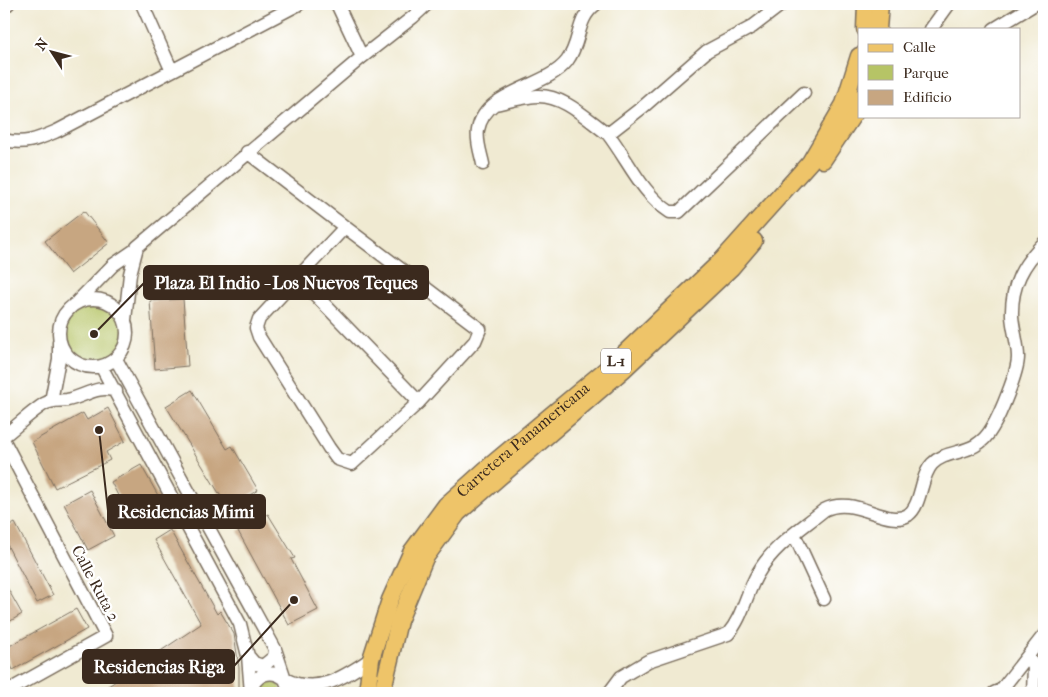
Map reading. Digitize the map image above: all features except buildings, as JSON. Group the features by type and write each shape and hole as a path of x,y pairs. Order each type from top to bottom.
{"main road":[{"path":"865,28 866,4"},
{"path":"878,28 880,4"},
{"name":"Carretera Panamericana","path":"366,693 371,659 390,600 412,551 446,505 616,361 722,260 810,162 844,104 858,59"},
{"name":"Carretera Panamericana","path":"382,693 399,621 425,558 458,513 623,370 731,268 818,167 855,112 858,102"}],"street":[{"path":"4,8 8,4"},
{"path":"142,4 171,69"},
{"path":"4,140 16,143 32,142 58,131 171,69 299,4"},
{"path":"337,4 362,56"},
{"path":"47,403 59,359 59,330 62,319 74,305 113,265 135,250 247,152 362,56 413,17 426,4"},
{"path":"483,164 478,129 495,104 511,93 534,83 560,68 574,49 580,23 588,10 596,4"},
{"path":"608,134 644,106 707,51 752,27 782,4"},
{"path":"932,28 949,4"},
{"path":"996,28 1035,4"},
{"path":"495,104 538,96 564,102 608,134 640,183 652,197 670,212 679,212 804,93"},
{"path":"247,152 480,329 475,341 419,402 352,464 337,459 259,337 256,328 259,319 345,227"},
{"path":"609,693 621,677 648,661 728,634 735,626 757,573 770,555 824,510 835,504 845,504 885,516 899,518 908,514 915,506 931,465 940,458 966,452 979,443 992,429 1007,394 1018,359 1012,315 1014,284 1034,253 1044,243"},
{"path":"59,330 60,340 71,359 90,367 101,366 116,359 127,340 125,320 130,274 135,250"},
{"path":"299,278 419,402"},
{"path":"74,305 93,298 108,302 121,312 125,320"},
{"path":"116,359 275,649 290,693"},
{"path":"101,366 240,624 248,656 251,692"},
{"path":"4,436 47,403 67,400 91,391 110,389 116,391"},
{"name":"Calle Ruta 2","path":"4,442 106,636 4,693"},
{"path":"794,534 824,599"},
{"path":"994,693 1001,690 1044,635"},
{"path":"248,656 254,663 263,666 274,657 275,649"},
{"path":"1028,657 1034,666 1033,693"},
{"path":"251,692 256,680 266,673 273,673 308,686 325,685 346,676 371,659"}],"green space":[{"path":"86,299 96,299 113,306 124,319 127,327 127,336 122,349 114,358 101,366 74,359 66,352 60,335 61,326 70,310"},
{"path":"272,681 279,684 282,693 259,693 262,685"}],"place":[{"name":"Plaza El Indio - Los Nuevos Teques","path":"94,334"},
{"name":"Residencias Mimi","path":"99,430"},
{"name":"Residencias Riga","path":"294,600"}]}
